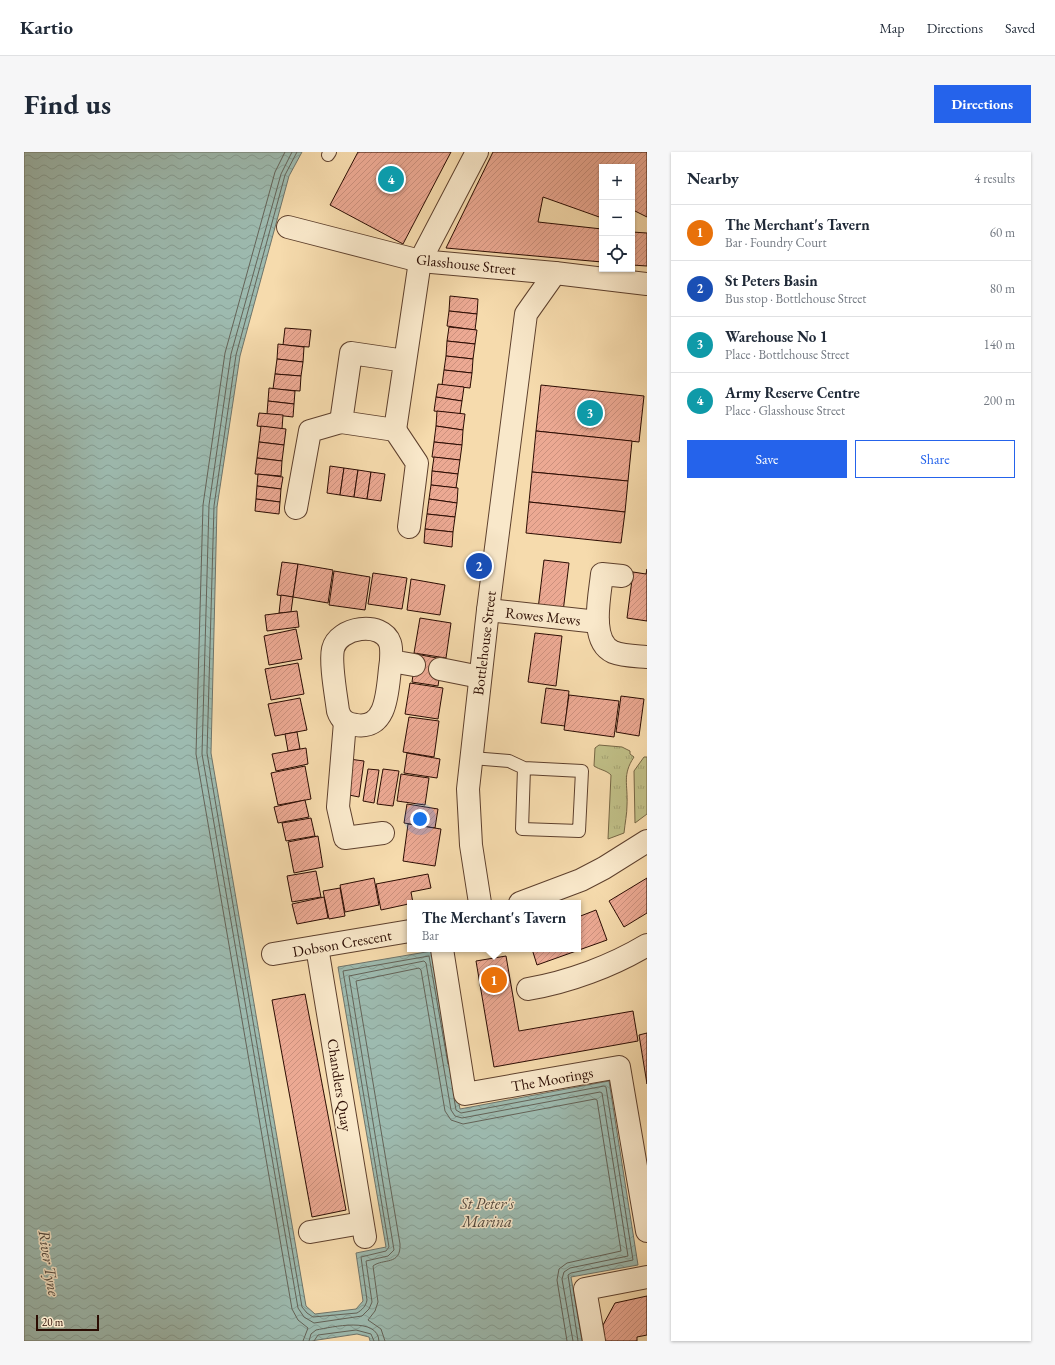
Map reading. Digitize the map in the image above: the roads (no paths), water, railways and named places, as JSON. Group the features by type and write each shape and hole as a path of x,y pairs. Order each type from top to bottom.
{"street":[{"path":"409,527 417,462 395,430 420,261 476,152"},
{"name":"Glasshouse Street","path":"288,227 420,261 555,273 647,284"},
{"name":"Bottlehouse Street","path":"479,900 470,845 468,814 472,758 488,610 526,314 555,273"},
{"path":"341,422 351,353 405,361"},
{"path":"296,508 310,430 341,422 395,430"},
{"name":"Rowes Mews","path":"622,576 602,574 598,632 606,647 613,652 647,657"},
{"name":"Rowes Mews","path":"488,610 598,622"},
{"path":"345,722 364,726 370,725 380,717 383,710 391,661 390,643 387,637 376,630 370,629 348,633 341,636 336,642 333,650 333,663 338,711 345,722 338,806 345,838 383,832"},
{"path":"391,661 414,665"},
{"path":"440,669 480,677"},
{"path":"528,900 581,880 604,868 647,841"},
{"name":"Dobson Crescent","path":"273,954 407,932"},
{"path":"528,989 575,977 599,968 647,944"},
{"name":"Chandlers Quay","path":"310,1232 364,1230 317,947"},
{"name":"The Moorings","path":"442,952 465,1094 619,1067 647,1231"},
{"path":"594,1341 585,1289 647,1277"}],"lane":[{"path":"472,758 509,761 524,768 582,771 579,831 522,829 524,768"}],"water":[{"path":"24,152 302,152 289,176 240,356 217,507 211,753 306,1306 315,1314 356,1309 363,1301 356,1253 386,1247 338,967 426,952 432,952 460,1109 609,1081 638,1265 571,1277 582,1341 370,1341 369,1337 357,1334 311,1341 24,1341"}],"place":[{"name":"Army Reserve Centre","path":"391,179"},
{"name":"Warehouse No 1","path":"590,413"},
{"name":"St Peters Basin","path":"479,566"},
{"name":"The Merchant's Tavern","path":"494,980"}],"water label":[{"name":"St Peter's Marina","path":"487,1212"},
{"name":"River Tyne","path":"49,1263"}]}
